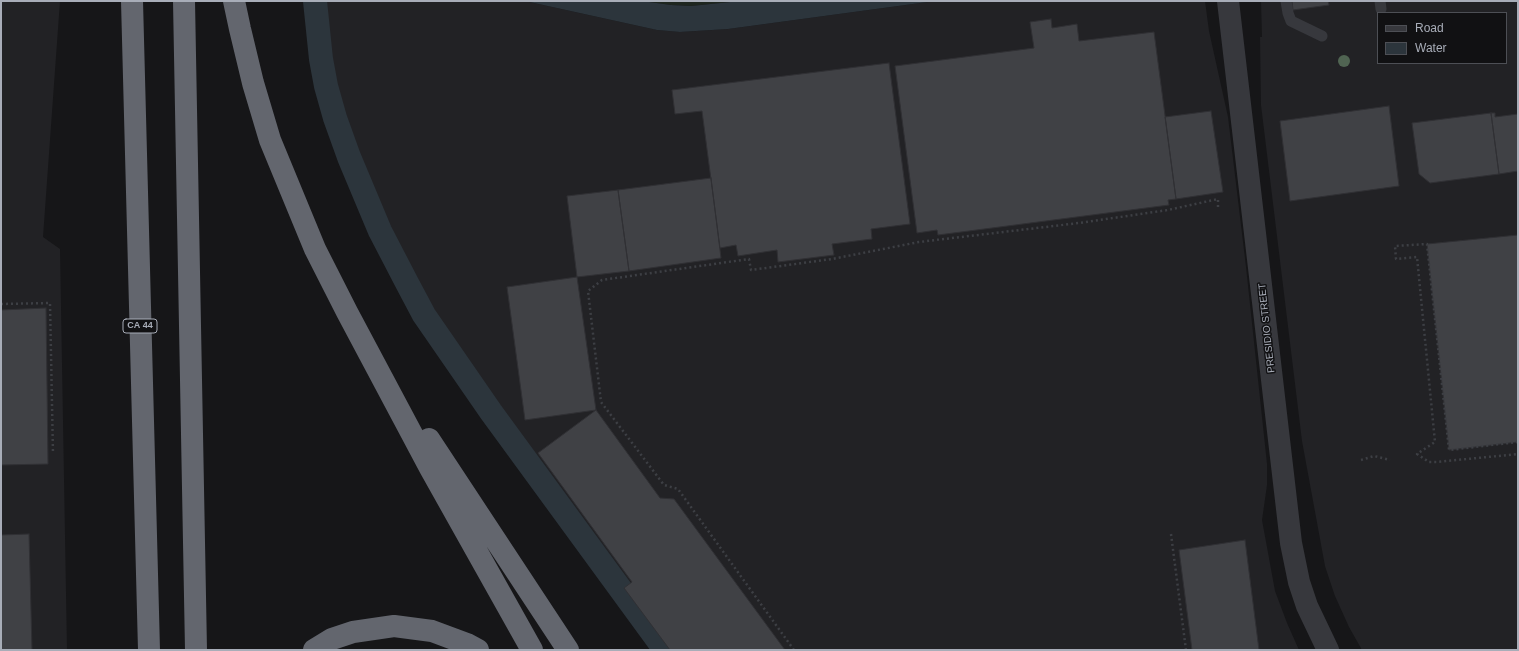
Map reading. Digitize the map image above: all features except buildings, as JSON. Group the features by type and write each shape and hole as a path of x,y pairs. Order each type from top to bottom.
{"highway":[{"name":"CA 44","path":"132,1 148,650"},
{"path":"184,1 196,650"},
{"path":"234,1 253,83 270,140 315,249 430,468 532,650"},
{"path":"360,336 568,650"},
{"path":"314,650 332,639 353,632 394,626 432,631 467,644 478,650"}],"street":[{"name":"PRESIDIO STREET","path":"1228,1 1291,543 1299,582 1307,606 1328,650"}],"lane":[{"path":"1286,1 1291,21 1322,36"}],"path":[{"path":"794,650 678,489 664,485 602,402 588,291 602,280 749,259 751,270 832,259 919,242 1079,223 1168,210 1218,199 1218,209"},
{"path":"1518,442 1449,450 1427,244 1395,246 1396,259 1417,257 1435,442 1417,454 1429,462 1438,462 1518,454"},
{"path":"1,304 50,303 53,454"},
{"path":"1361,460 1374,456 1390,460"},
{"path":"1171,534 1186,650"}],"shaded area":[{"path":"1,1 60,1 43,237 60,249 67,650 1,650"},
{"path":"319,1 525,1 657,30 680,32 728,29 935,1 1205,1 1209,31 1228,117 1246,267 1267,464 1267,485 1262,520 1275,591 1299,650 657,650 617,594 625,587 465,365 426,308 409,278 385,230 349,143 332,91 327,72"},
{"path":"642,1 740,1 691,6"},
{"path":"1261,1 1518,1 1518,650 1362,650 1349,627 1335,596 1325,566 1302,441 1261,105 1260,37 1262,37"}],"water":[{"path":"525,1 642,1 691,6 740,1 935,1 728,29 680,32 657,30"}],"waterway":[{"path":"315,1 321,59 326,86 335,118 349,157 380,231 424,315 491,412 665,650"}]}
